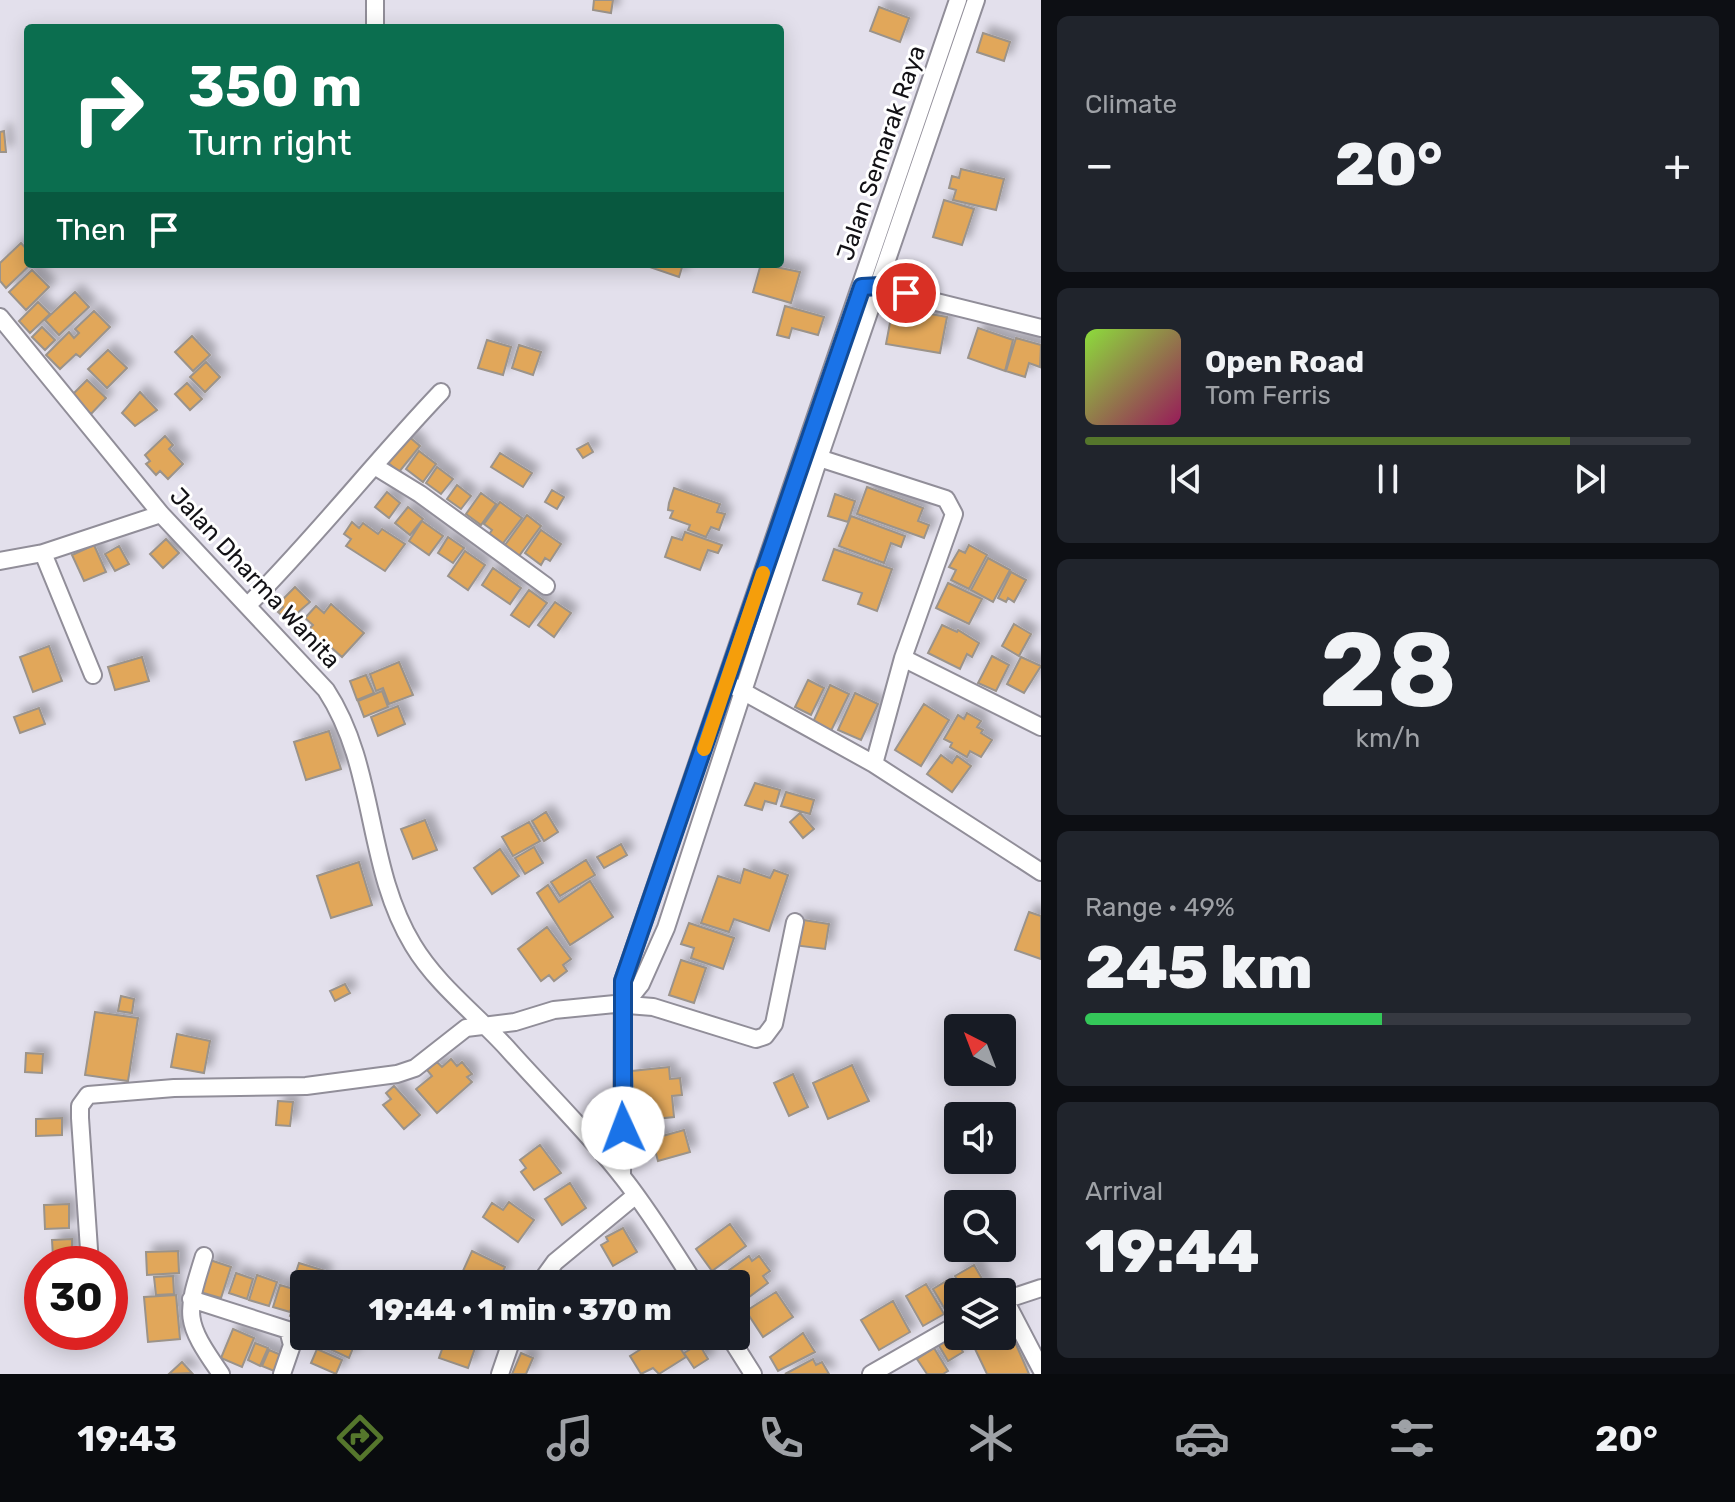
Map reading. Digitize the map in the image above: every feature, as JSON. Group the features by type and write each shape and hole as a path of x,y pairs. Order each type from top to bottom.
{"street":[{"path":"375,0 375,24"},
{"name":"Jalan Semarak Raya","path":"622,1176 623,981 958,0"},
{"name":"Jalan Semarak Raya","path":"625,1004 641,984 666,928 819,458 976,0"},
{"path":"910,142 927,145"},
{"path":"862,287 880,286 1041,328"},
{"name":"Jalan Dharma Wanita","path":"0,317 161,514 316,676 346,723 362,777 381,873 395,915 433,973 485,1024 622,1176 686,1270"},
{"path":"248,605 441,392"},
{"path":"819,458 946,499 951,503 954,514 903,658 874,764"},
{"path":"376,467 420,494 546,586"},
{"path":"0,561 43,553 161,514"},
{"path":"43,553 93,675"},
{"path":"903,658 1041,727"},
{"path":"725,684 744,691 874,764 1041,872"},
{"path":"89,1246 80,1118 80,1106 88,1095 174,1088 306,1086 397,1074 415,1068 466,1028 515,1022 554,1010 625,1004 653,1007 748,1037 765,1036 774,1024 795,922"},
{"path":"549,1270 636,1195"},
{"path":"204,1256 191,1299 190,1320 194,1333 221,1374"},
{"path":"1016,1296 1041,1288"},
{"path":"191,1299 288,1330 292,1345 282,1374"},
{"path":"1016,1324 1041,1369"},
{"path":"871,1374 944,1332"},
{"path":"500,1374 508,1350"},
{"path":"738,1350 753,1374"}],"building":[{"path":"594,0 613,0 611,13 593,10"},
{"path":"879,7 909,18 900,42 870,31"},
{"path":"983,33 1010,42 1004,61 977,52"},
{"path":"4,131 6,152 0,152 0,132"},
{"path":"961,169 1004,179 996,210 953,200 956,190 949,188 952,176 959,178"},
{"path":"944,200 974,209 962,245 933,237"},
{"path":"21,243 24,246 24,268 27,268 6,288 0,281 0,263"},
{"path":"653,268 682,268 679,277"},
{"path":"760,268 800,272 791,303 753,292"},
{"path":"32,270 49,287 26,310 9,292"},
{"path":"75,292 89,307 59,335 45,320"},
{"path":"38,302 50,314 30,333 19,321"},
{"path":"785,306 824,317 818,335 792,328 789,338 777,335"},
{"path":"893,307 947,317 940,353 886,344"},
{"path":"94,311 110,327 80,357 76,354 60,369 46,355 69,332 74,338 79,333 75,329"},
{"path":"42,327 55,340 45,350 32,337"},
{"path":"978,328 1013,340 1005,371 968,358"},
{"path":"192,336 210,355 193,371 175,352"},
{"path":"1016,338 1041,345 1040,367 1029,363 1025,377 1006,371"},
{"path":"487,340 511,347 503,375 478,368"},
{"path":"519,345 541,352 533,375 512,368"},
{"path":"108,350 127,368 107,388 88,369"},
{"path":"206,362 220,377 205,392 190,377"},
{"path":"87,380 106,398 91,414 72,395"},
{"path":"187,383 202,399 190,410 175,394"},
{"path":"140,392 157,410 135,426 122,413"},
{"path":"407,435 420,446 399,472 386,461"},
{"path":"165,436 173,445 169,449 183,464 168,479 160,471 156,475 146,464 150,461 145,455"},
{"path":"588,443 593,452 583,458 577,449"},
{"path":"419,451 436,464 423,482 406,469"},
{"path":"500,453 532,473 523,487 491,467"},
{"path":"437,467 453,479 441,494 426,483"},
{"path":"457,485 471,496 461,509 447,499"},
{"path":"867,487 923,508 918,521 929,525 924,538 857,514"},
{"path":"674,488 720,504 717,512 725,514 719,530 711,527 706,537 688,530 690,525 670,518 673,511 668,510"},
{"path":"552,490 564,497 557,509 545,502"},
{"path":"387,492 400,503 389,518 375,507"},
{"path":"481,493 496,504 481,525 466,514"},
{"path":"835,494 855,501 848,522 828,516"},
{"path":"500,502 522,518 501,546 488,536 492,530 484,524"},
{"path":"408,507 423,519 410,535 395,523"},
{"path":"527,515 541,526 519,556 505,545"},
{"path":"851,516 905,536 901,547 891,543 884,563 839,546"},
{"path":"422,521 443,536 429,555 409,541"},
{"path":"352,522 359,528 363,523 378,534 382,529 405,544 385,571 346,546 351,539 344,534"},
{"path":"541,530 561,544 550,561 545,558 541,565 525,553"},
{"path":"685,532 722,545 718,553 708,550 700,570 665,557 672,537 682,540"},
{"path":"448,537 464,548 453,563 438,553"},
{"path":"166,539 179,553 163,568 150,554"},
{"path":"94,545 106,572 84,581 72,555"},
{"path":"969,545 987,555 969,589 951,580 956,570 949,567 959,550 965,553"},
{"path":"119,546 129,564 115,571 105,554"},
{"path":"834,549 892,569 877,611 858,604 862,593 823,580"},
{"path":"465,551 485,565 468,590 448,576"},
{"path":"988,558 1010,570 993,602 971,590"},
{"path":"493,568 521,588 510,604 482,585"},
{"path":"1011,572 1026,580 1014,602 1008,598 1006,602 998,598"},
{"path":"948,583 982,599 969,624 936,608"},
{"path":"295,587 310,602 288,621 278,612 283,607 279,603"},
{"path":"529,590 547,603 529,627 511,615"},
{"path":"555,602 571,613 554,637 538,625"},
{"path":"331,604 364,633 342,657 325,642 322,646 311,637 315,633 310,628 313,625 305,618 316,606 324,613"},
{"path":"1014,624 1031,634 1019,656 1002,646"},
{"path":"942,625 958,630 979,643 972,657 967,654 960,669 928,653"},
{"path":"49,646 62,681 33,692 20,657"},
{"path":"992,656 1009,665 996,691 978,683"},
{"path":"142,657 149,681 115,690 108,667"},
{"path":"1021,657 1041,666 1024,693 1007,684"},
{"path":"399,662 413,695 389,704 383,688 376,691 370,674"},
{"path":"366,675 374,693 357,700 350,681"},
{"path":"808,680 824,688 811,715 795,707"},
{"path":"830,685 849,694 831,731 813,722"},
{"path":"382,691 388,707 364,717 358,701"},
{"path":"855,693 878,704 861,740 838,730"},
{"path":"924,704 949,720 921,766 895,750"},
{"path":"398,706 405,724 378,736 371,717"},
{"path":"39,708 45,724 20,733 14,717"},
{"path":"967,713 981,721 977,727 992,740 981,757 970,751 967,757 950,747 952,743 944,739 958,715 964,719"},
{"path":"329,731 341,769 306,780 294,742"},
{"path":"941,755 952,763 957,756 971,766 952,792 927,774"},
{"path":"755,783 780,790 776,804 765,801 762,810 745,805"},
{"path":"786,792 814,800 810,814 781,806"},
{"path":"546,812 558,832 544,841 532,821"},
{"path":"800,813 814,829 803,838 790,822"},
{"path":"425,820 437,850 413,859 401,829"},
{"path":"529,822 540,841 513,856 502,837"},
{"path":"621,844 627,855 604,868 597,857"},
{"path":"534,847 543,863 525,874 515,858"},
{"path":"500,849 519,876 492,894 474,868"},
{"path":"586,860 595,875 560,896 551,882"},
{"path":"359,862 372,905 331,918 317,876"},
{"path":"744,869 770,878 774,870 788,875 769,931 734,919 729,932 701,923 718,876 740,883"},
{"path":"590,881 613,917 570,945 537,893 548,885 559,902"},
{"path":"1029,912 1041,916 1041,959 1015,950"},
{"path":"797,919 829,924 825,949 793,945"},
{"path":"689,923 734,938 723,969 691,958 694,948 681,944"},
{"path":"547,927 571,959 563,965 567,971 554,981 549,975 541,981 518,949"},
{"path":"681,960 706,968 694,1003 669,995"},
{"path":"345,984 350,993 335,1001 330,991"},
{"path":"121,996 134,999 132,1013 118,1011"},
{"path":"95,1012 138,1018 128,1081 85,1075"},
{"path":"177,1034 210,1041 204,1073 171,1067"},
{"path":"26,1053 43,1054 42,1073 25,1072"},
{"path":"451,1059 457,1066 462,1062 472,1074 467,1077 472,1082 437,1113 416,1089 432,1076 427,1070 437,1062 442,1067"},
{"path":"852,1065 869,1101 828,1119 813,1083"},
{"path":"669,1067 670,1079 680,1078 682,1095 672,1096 674,1117 636,1121 632,1071"},
{"path":"793,1074 808,1107 789,1116 774,1083"},
{"path":"394,1086 420,1115 404,1129 383,1105 391,1099 386,1093"},
{"path":"278,1101 293,1102 290,1126 276,1125"},
{"path":"62,1118 62,1135 36,1136 36,1119"},
{"path":"684,1130 690,1152 658,1161 652,1139"},
{"path":"540,1145 561,1173 534,1190 521,1172 526,1168 520,1160"},
{"path":"570,1183 586,1208 562,1225 545,1199"},
{"path":"509,1202 534,1220 518,1242 483,1217 492,1203 503,1210"},
{"path":"69,1204 69,1228 45,1229 44,1205"},
{"path":"730,1224 746,1246 713,1270 696,1249"},
{"path":"623,1228 637,1252 613,1266 601,1245 608,1241 606,1237"},
{"path":"72,1239 72,1246 52,1246 52,1240"},
{"path":"178,1251 179,1273 147,1275 146,1252"},
{"path":"472,1251 505,1267 504,1270 463,1270"},
{"path":"749,1256 752,1261 759,1256 770,1271 763,1276 768,1283 750,1296 750,1270 729,1270"},
{"path":"210,1260 231,1267 221,1298 200,1292"},
{"path":"299,1263 322,1270 297,1270"},
{"path":"974,1265 982,1278 956,1278"},
{"path":"236,1273 253,1279 247,1299 229,1293"},
{"path":"257,1275 277,1282 269,1306 249,1300"},
{"path":"173,1276 174,1294 156,1295 154,1277"},
{"path":"944,1282 944,1308 933,1289"},
{"path":"926,1284 944,1314 923,1326 906,1296"},
{"path":"280,1285 290,1288 290,1312 273,1307"},
{"path":"776,1292 793,1317 763,1337 750,1317 750,1308"},
{"path":"176,1295 180,1339 148,1342 144,1297"},
{"path":"893,1301 910,1332 879,1350 861,1320"},
{"path":"233,1329 254,1338 242,1367 221,1358"},
{"path":"803,1333 815,1352 778,1371 770,1357"},
{"path":"944,1340 944,1350 963,1352 948,1361 938,1344"},
{"path":"255,1343 268,1348 260,1366 248,1360"},
{"path":"1016,1344 1029,1374 987,1374 975,1350 1016,1350"},
{"path":"934,1348 948,1371 943,1374 927,1374 917,1359"},
{"path":"269,1350 286,1357 279,1373 262,1366"},
{"path":"317,1350 342,1360 336,1374 311,1363"},
{"path":"332,1350 352,1350 349,1358"},
{"path":"442,1350 474,1350 468,1368 439,1358"},
{"path":"640,1350 681,1350 686,1357 659,1374 653,1368 641,1374 630,1356"},
{"path":"703,1350 708,1359 694,1368 684,1353"},
{"path":"521,1353 533,1358 526,1374 512,1374"},
{"path":"813,1359 816,1365 822,1362 829,1374 785,1374"},
{"path":"182,1362 192,1373 169,1374"}],"slow traffic":[{"path":"704,749 763,573"}],"route":[{"path":"623,1128 623,981 862,287 880,286 906,293"}]}
